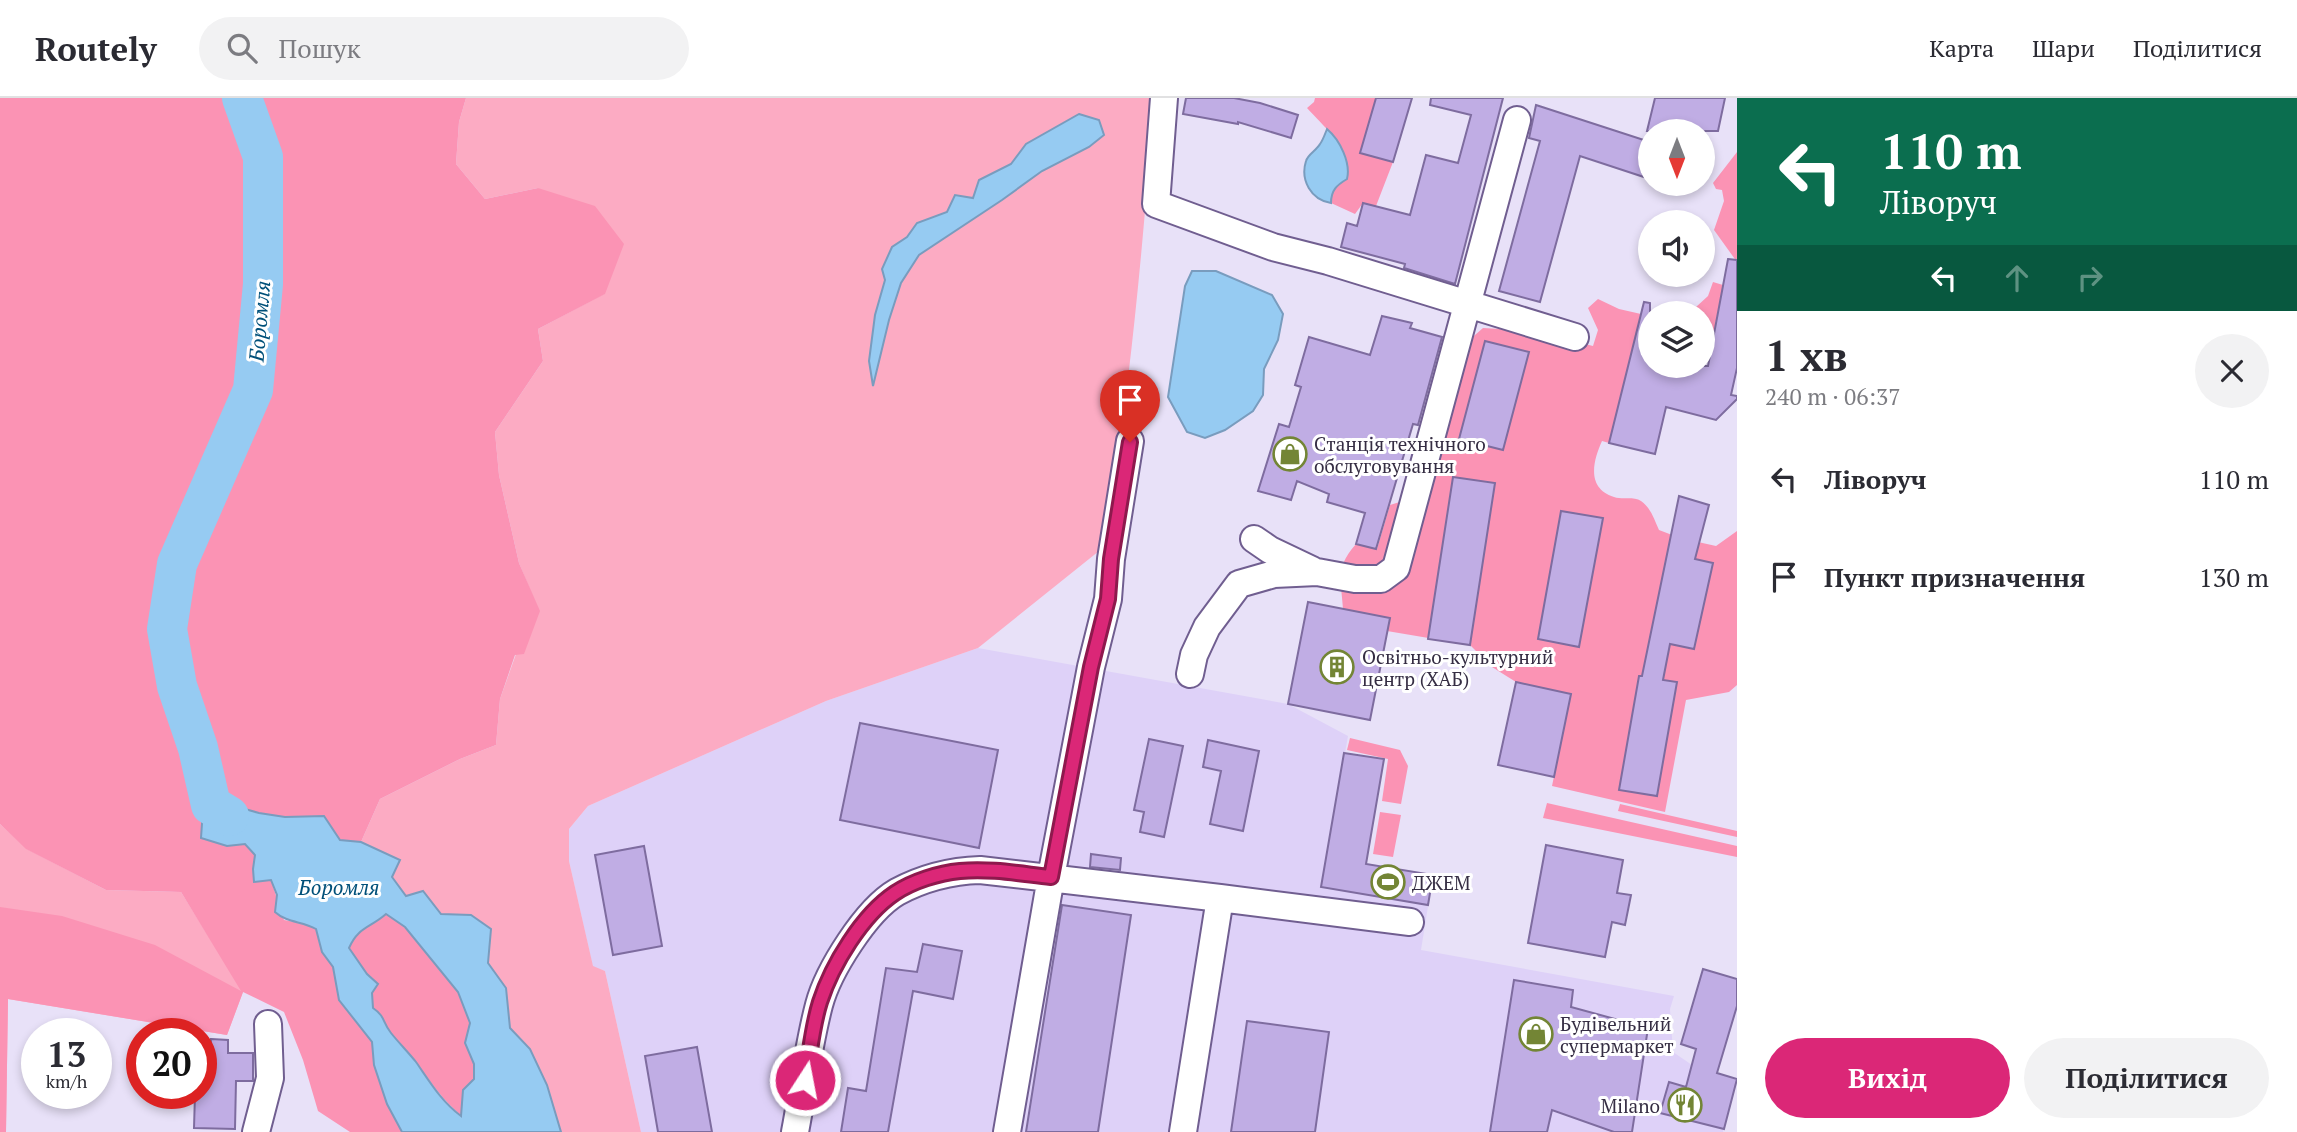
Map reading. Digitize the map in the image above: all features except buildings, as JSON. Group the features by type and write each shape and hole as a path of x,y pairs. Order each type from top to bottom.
{"street":[{"path":"1164,98 1156,204 1273,247 1575,337"},
{"path":"1190,674 1194,655 1207,627 1239,584 1274,574 1317,572 1355,579 1381,579 1396,568 1517,120"},
{"path":"1007,1132 1051,877 1091,667 1108,599 1111,559 1130,442"},
{"path":"1254,539 1270,550 1317,572"},
{"path":"795,1132 819,1003 836,963 870,918 895,893 930,877 980,870 1410,922"},
{"path":"1183,1132 1220,898"},
{"path":"256,1132 270,1078 268,1024"}],"shaded area":[{"path":"0,98 466,98 459,122 456,164 485,199 538,188 595,206 624,244 605,294 538,329 543,361 495,432 499,475 519,563 540,611 524,654 515,655 500,699 496,745 460,759 380,799 361,842 340,840 324,816 285,817 227,804 203,773 201,838 227,846 245,844 255,854 254,882 271,880 284,920 306,924 316,929 322,952 333,967 339,1000 372,1042 374,1065 387,1104 402,1132 350,1132 318,1111 303,1060 284,1012 243,992 227,1035 217,1033 217,1018 126,1018 8,999 6,1132 0,1132 0,907 62,916 155,945 241,991 181,892 106,890 26,849 0,824"},
{"path":"466,98 1154,98 1134,323 1104,547 978,648 826,701 588,806 569,829 569,861 593,966 605,971 641,1132 561,1132 547,1085 530,1049 510,1028 506,988 488,963 491,929 471,915 441,914 423,891 406,896 361,842 380,799 460,759 496,745 500,699 516,654 539,611 519,563 499,475 495,432 543,361 538,329 604,294 538,188 485,199 456,164 459,122"},
{"path":"1315,98 1376,98 1360,153 1393,162 1376,206 1363,203 1355,214 1331,203 1335,188 1347,179 1348,169 1342,149 1336,140 1307,108"},
{"path":"1737,152 1737,262 1715,231 1724,201 1722,190 1715,187 1715,180"},
{"path":"1715,283 1723,285 1715,326 1715,301 1703,301"},
{"path":"1598,299 1619,309 1638,313 1638,326 1609,443 1602,441 1594,465 1599,487 1614,497 1641,501 1650,510 1659,530 1680,538 1716,546 1737,531 1737,685 1729,692 1686,700 1665,812 1552,786 1571,694 1516,682 1492,667 1470,645 1387,631 1389,618 1343,609 1341,574 1349,552 1356,544 1377,549 1390,505 1422,495 1467,342 1483,328 1500,329 1524,336 1549,335 1593,346 1598,330 1588,308"},
{"path":"978,648 1288,704 1348,736 1345,753 1384,759 1366,863 1433,875 1421,950 1674,996 1670,1009 1673,1052 1692,1065 1737,1079 1723,1132 641,1132 605,971 593,967 569,861 569,829 588,806 826,701"},
{"path":"1350,738 1400,750 1408,766 1401,804 1382,801 1388,759 1347,750"},
{"path":"1547,803 1737,846 1737,857 1543,818"},
{"path":"1620,804 1737,831 1737,837 1618,811"},
{"path":"1380,812 1401,815 1393,857 1373,854"},
{"path":"0,824 27,849 106,890 181,892 243,992 227,1035 217,1033 217,1018 126,1018 8,999 6,1132 0,1132"},
{"path":"386,913 405,927 458,992 470,1023 465,1043 474,1064 474,1079 463,1090 462,1116 443,1097 391,1033 380,1014 372,1008 372,993 377,984 349,948 361,931"}],"water":[{"path":"1079,114 1099,120 1104,135 1089,147 1042,171 919,255 901,283 873,386 869,361 875,315 885,280 882,269 892,247 907,237 917,223 947,212 955,195 973,198 979,180 1011,164 1026,144"},
{"path":"1327,129 1343,152 1348,173 1347,179 1333,191 1331,203 1313,193 1305,175 1307,159 1321,142"},
{"path":"1192,271 1216,271 1272,295 1283,314 1278,340 1264,369 1263,395 1253,411 1225,430 1205,438 1187,432 1168,397 1185,286"},
{"name":"Боромля","path":"202,772 227,804 285,817 324,816 340,840 361,842 400,860 392,877 406,896 423,891 441,914 471,915 491,929 488,963 506,988 510,1028 530,1049 547,1085 561,1132 402,1132 387,1104 374,1065 372,1042 339,1000 333,967 322,952 316,929 275,912 277,895 271,880 254,882 255,855 245,844 227,846 201,838","holes":["386,914 405,927 458,992 470,1023 465,1043 474,1064 474,1079 463,1090 461,1116 442,1098 373,1008 372,993 378,984 367,974 349,948 360,932"]}],"waterway":[{"name":"Боромля","path":"229,816 211,805 198,748 177,686 167,629 177,564 253,390 263,284 263,157 242,98"}],"place":[{"name":"Cтанція технічного обслуговування","path":"1290,454"},
{"name":"Освітньо-культурний центр (ХАБ)","path":"1337,667"},
{"name":"ДЖЕМ","path":"1388,882"},
{"name":"Будівельний супермаркет","path":"1536,1034"},
{"name":"Milano","path":"1685,1105"}],"route":[{"path":"805,1080 819,1003 836,963 861,926 895,893 930,877 959,871 980,870 1051,877 1091,667 1108,599 1111,559 1130,442"}]}
